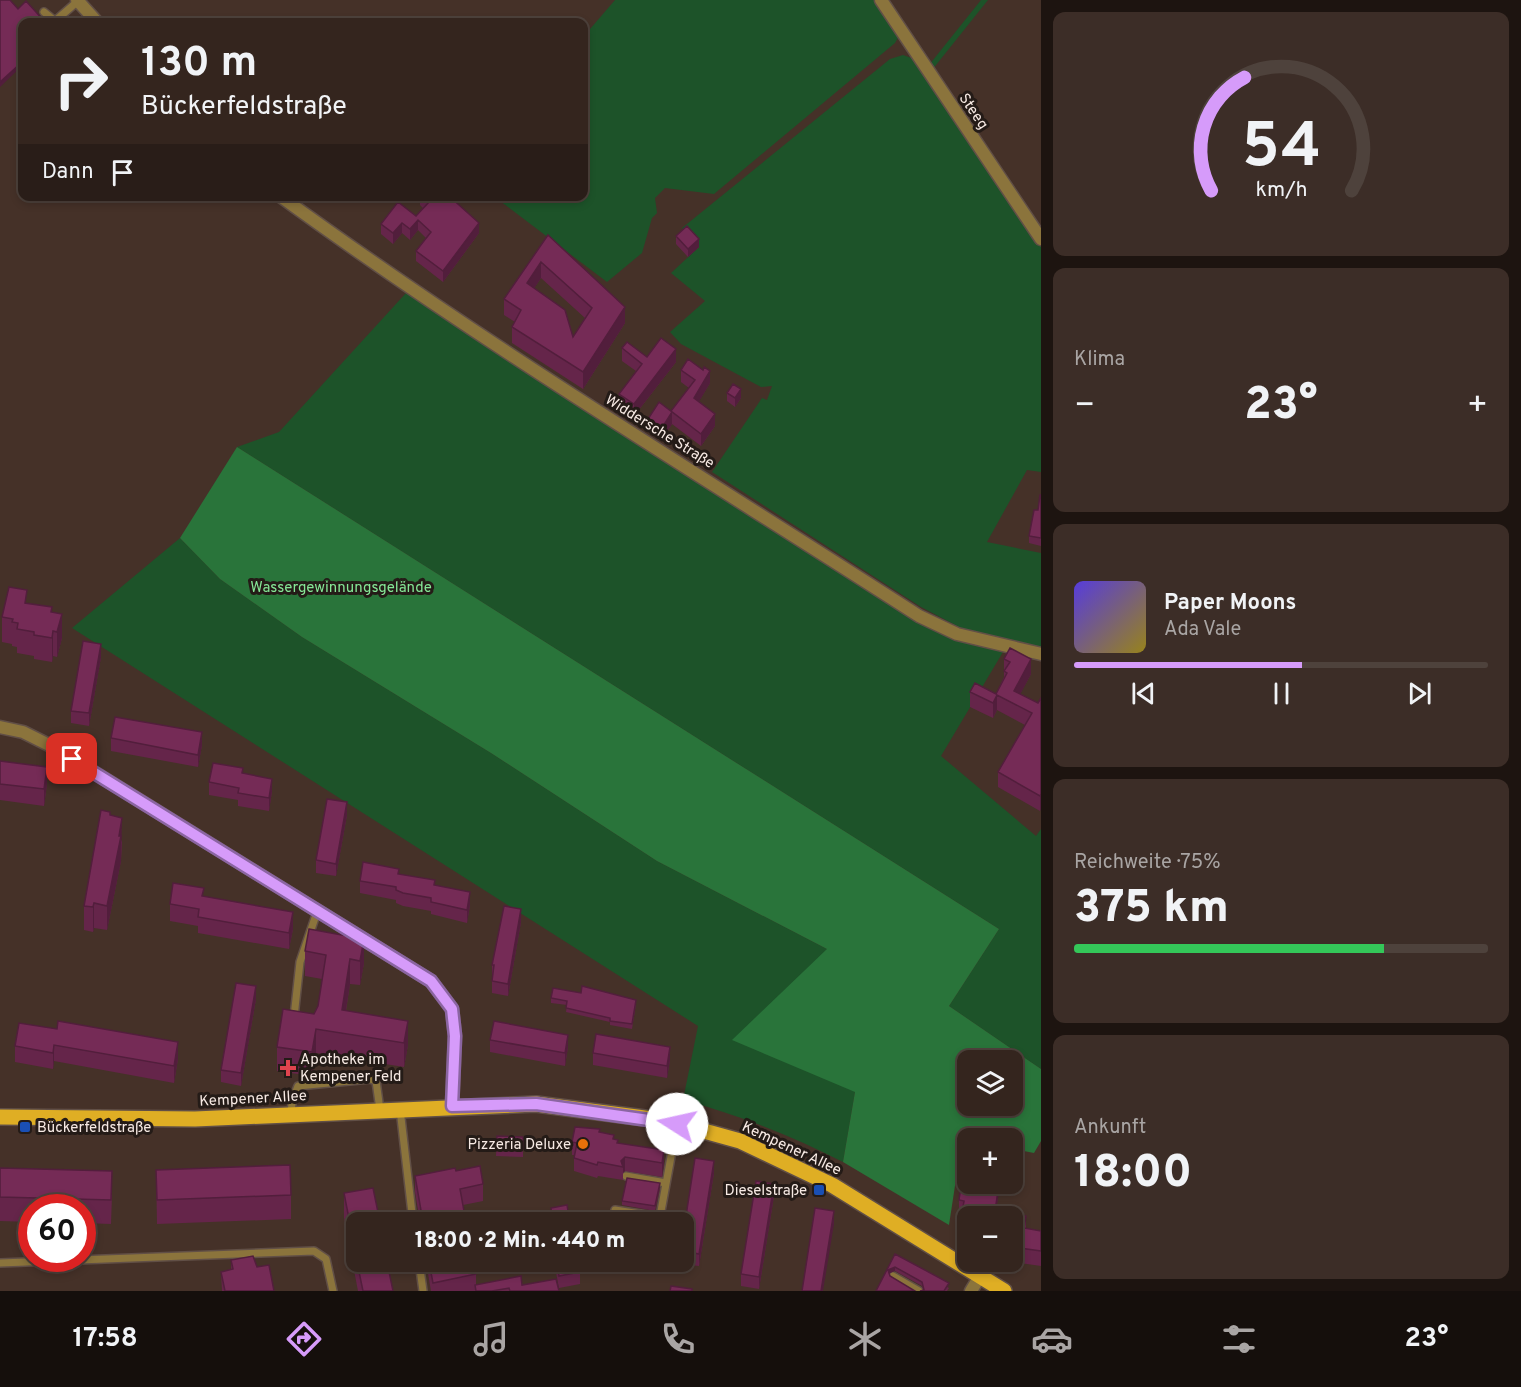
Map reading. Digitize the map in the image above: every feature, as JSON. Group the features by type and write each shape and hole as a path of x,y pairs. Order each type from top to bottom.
{"main road":[{"name":"Kempener Allee","path":"0,1117 195,1119 536,1104 677,1124 740,1141 832,1185 1004,1291"}],"street":[{"name":"Steeg","path":"881,0 1041,239"},
{"path":"78,1 93,18"},
{"name":"Widdersche Straße","path":"287,201 361,255 518,359 919,616 957,634 1041,654"},
{"path":"0,727 23,732 55,748 431,981 452,1009 455,1036 452,1106"},
{"path":"971,1291 980,1276"}],"lane":[{"path":"58,18 78,1"},
{"path":"44,12 51,18"},
{"path":"294,1017 300,962 318,909"},
{"path":"291,1115 292,1102 298,1086 370,1079 376,1081 378,1086 380,1110"},
{"path":"400,1109 412,1212"},
{"path":"661,1212 677,1124"},
{"path":"626,1176 666,1183"},
{"path":"615,1210 624,1212"},
{"path":"0,1263 314,1251 326,1259 333,1291"},
{"path":"420,1272 423,1291"},
{"path":"893,1276 919,1291"}],"green space":[{"path":"615,0 876,0 900,34 895,43 714,194 665,188 655,198 657,213 652,218 642,253 607,282 500,201 588,201 588,31"},
{"path":"981,0 988,0 932,70 929,65"},
{"path":"903,55 917,60 1041,244 1041,472 1027,470 987,542 1041,553 1041,648 961,628 921,607 712,472 762,398 767,400 772,386 761,387 681,344 670,332 705,301 671,273 699,247 682,228 890,59"},
{"path":"406,293 909,616 969,644 1003,652 941,756 1036,836 1041,829 1041,1069 1023,1057 1023,1050 1013,1050 949,1006 999,929 237,447 279,432"},
{"name":"Wassergewinnungsgelände","path":"237,447 999,929 949,1006 1013,1050 957,1050 957,1116 1023,1116 1023,1057 1041,1069 1041,1141 1034,1153 1023,1151 1023,1128 957,1128 957,1173 949,1225 843,1162 855,1092 732,1040 827,949 657,861 491,753 302,637 220,579 180,538"},
{"path":"180,538 220,579 302,637 491,753 657,861 827,949 855,1092 843,1162 765,1127 683,1100 698,1026 72,628"}],"building":[{"path":"0,0 10,0 18,9 26,1 41,18 18,18 18,66 0,82"},
{"path":"455,201 479,223 443,271 416,251 431,232 418,220 410,229 402,223 393,233 381,224 398,202 416,216 429,202"},
{"path":"687,226 699,239 688,249 676,236"},
{"path":"548,235 625,307 583,372 512,327 521,310 504,299","holes":["541,262 592,308 573,337 565,310 527,283"]},
{"path":"661,338 676,349 634,404 619,394 642,364 622,348 627,342 647,357"},
{"path":"688,359 703,370 704,367 710,371 694,398 715,414 701,434 671,411 695,380 681,370"},
{"path":"733,384 741,389 735,398 727,393"},
{"path":"659,402 672,412 662,428 648,419"},
{"path":"1040,495 1041,538 1029,536 1034,510 1038,510"},
{"path":"9,587 27,590 25,603 52,607 51,612 62,614 57,632 53,631 52,638 17,629 18,623 12,622 13,619 2,617"},
{"path":"83,641 101,644 89,713 71,711"},
{"path":"1010,648 1031,659 1014,691 1038,703 1041,698 1040,796 998,772 1032,713 997,695 993,703 970,692 975,683 996,694 1007,673 1004,671 1010,662 1004,659"},
{"path":"115,717 202,732 198,755 111,738"},
{"path":"0,761 47,767 44,789 0,784"},
{"path":"213,763 243,768 242,773 272,779 269,798 238,793 239,788 209,782"},
{"path":"327,799 347,802 336,864 316,860"},
{"path":"101,810 122,818 119,836 121,836 107,906 94,903 93,907 84,906"},
{"path":"363,862 399,869 398,874 435,880 434,885 470,892 467,910 431,902 431,898 403,893 396,890 396,887 360,881"},
{"path":"173,883 204,888 202,896 293,912 289,933 198,917 199,909 170,904"},
{"path":"504,906 521,909 508,984 492,981 494,965 492,965"},
{"path":"309,929 364,939 360,961 350,959 342,1010 408,1021 404,1043 316,1029 312,1052 277,1047 283,1009 314,1014 318,1006 326,955 305,951"},
{"path":"236,983 256,986 241,1073 221,1070"},
{"path":"582,986 636,1000 632,1024 610,1021 610,1018 566,1008 567,1001 551,998 553,988 581,993"},
{"path":"58,1021 178,1042 174,1066 54,1045 53,1053 15,1046 19,1023 57,1029"},
{"path":"494,1021 568,1035 565,1053 490,1040"},
{"path":"596,1034 670,1047 667,1066 593,1053"},
{"path":"575,1127 600,1129 599,1132 614,1135 613,1139 618,1140 617,1143 664,1150 662,1163 625,1157 621,1161 623,1167 598,1162 597,1165 574,1158 577,1143 572,1142"},
{"path":"497,1136 523,1137 523,1149 496,1148"},
{"path":"695,1158 714,1161 699,1254 694,1253 694,1212 687,1212"},
{"path":"290,1165 291,1195 157,1200 156,1170"},
{"path":"480,1166 483,1184 460,1189 464,1212 421,1212 415,1176 455,1168 456,1171"},
{"path":"0,1168 112,1171 111,1200 96,1200 96,1194 18,1194 18,1197 0,1197"},
{"path":"627,1178 660,1183 655,1206 622,1201"},
{"path":"756,1181 774,1184 759,1277 741,1274"},
{"path":"373,1188 378,1212 348,1212 344,1193"},
{"path":"960,1194 998,1194 996,1206 963,1206 964,1201 959,1200"},
{"path":"567,1205 568,1212 552,1212 551,1208"},
{"path":"815,1208 834,1211 821,1291 802,1291"},
{"path":"1023,1215 1026,1216 1024,1228 1041,1231 1041,1251 1023,1248"},
{"path":"895,1254 949,1283 944,1291 920,1291 924,1290 922,1282 895,1267 888,1270 890,1276 915,1291 876,1291"},
{"path":"253,1256 257,1267 269,1265 274,1291 225,1291 221,1272 233,1269 231,1260"},
{"path":"359,1272 389,1272 393,1291 363,1291"},
{"path":"431,1272 476,1272 476,1274 433,1283"},
{"path":"558,1272 580,1272 559,1276"},
{"path":"521,1276 522,1285 556,1279 559,1291 510,1291 509,1288 476,1291 475,1285"},
{"path":"671,1286 692,1289 692,1291 670,1291"}],"place":[{"name":"Apotheke im Kempener Feld","path":"288,1068"},
{"name":"Bückerfeldstraße","path":"25,1127"},
{"name":"Pizzeria Deluxe","path":"583,1144"},
{"name":"Dieselstraße","path":"819,1190"}],"route":[{"path":"72,759 403,961 431,981 452,1009 455,1036 452,1106 536,1104 677,1124"}]}
